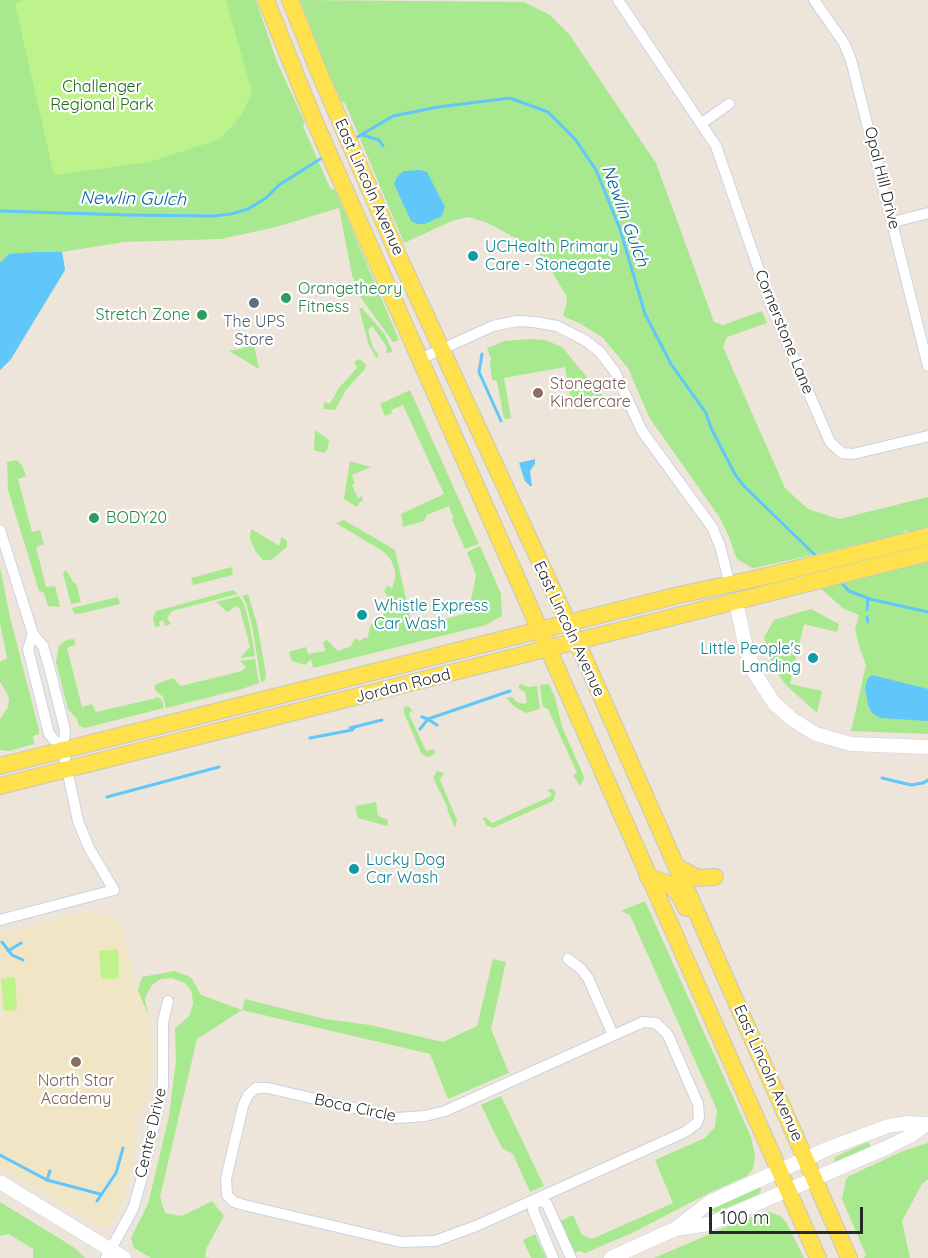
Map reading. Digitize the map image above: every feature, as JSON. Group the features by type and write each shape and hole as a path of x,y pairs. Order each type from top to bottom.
{"main road":[{"name":"East Lincoln Avenue","path":"266,0 314,120 818,1258"},
{"name":"East Lincoln Avenue","path":"290,0 363,175 568,624 804,1152 849,1258"},
{"name":"Jordan Road","path":"63,750 928,536"},
{"name":"Jordan Road","path":"0,786 928,553"},
{"path":"736,602 763,577"},
{"path":"0,766 63,750"},
{"path":"677,867 698,878 715,877 704,890 696,910"},
{"path":"648,877 664,882 680,896 708,956 723,973"}],"street":[{"name":"Cornerstone Lane","path":"619,0 702,123 719,153 771,308 830,442 842,453 853,454 928,436"},
{"name":"Opal Hill Drive","path":"814,0 844,43 851,60 928,366"},
{"path":"702,123 729,104"},
{"path":"893,222 928,213"},
{"path":"420,359 493,326 528,321 569,331 593,346 605,358 620,380 642,431 711,527 720,546 730,585"},
{"path":"0,530 33,634 43,646 55,690 65,730 63,750 66,769 82,833 114,890 0,920"},
{"path":"736,602 754,672 774,703 793,720 823,737 851,744 928,747"},
{"path":"33,634 28,649 49,734 63,750"},
{"path":"568,959 588,978 613,1035"},
{"name":"Centre Drive","path":"109,1254 133,1209 163,1086 163,1022 168,1001"},
{"name":"Boca Circle","path":"646,1021 662,1027 668,1035 698,1104 698,1123 685,1132 536,1199 446,1238 426,1242 401,1242 234,1202 227,1195 226,1186 243,1106 248,1095 256,1089 268,1088 397,1118 425,1116 445,1111 646,1021"},
{"path":"611,1258 675,1229 710,1202 776,1163 874,1130 908,1123 928,1124"},
{"path":"675,1229 709,1224 888,1147 928,1124"},
{"path":"0,1182 109,1254 124,1258"},
{"path":"553,1258 533,1210 536,1199 547,1204 571,1258"}],"shaded area":[{"name":"North Star Academy","path":"92,911 120,917 138,990 148,1015 152,1047 151,1077 146,1104 140,1109 135,1131 137,1140 124,1200 110,1226 101,1228 0,1167 0,1019 4,1017 0,1002 0,933"}],"green space":[{"name":"Challenger Regional Park","path":"0,0 256,0 277,62 305,123 303,126 330,188 336,191 399,340 393,342 359,295 352,275 339,208 276,227 221,239 124,242 62,252 65,270 11,359 0,370"},
{"name":"Challenger Regional Park","path":"23,0 226,0 252,92 241,116 220,139 150,162 54,175 15,4"},
{"path":"300,0 524,2 550,15 569,34 656,163 714,322 723,325 762,311 767,323 727,337 723,347 785,488 808,509 839,519 928,497 928,529 907,535 907,530 899,535 759,567 753,568 740,561 736,557 720,518 649,417 628,368 603,338 563,316 567,302 566,295 546,262 530,246 488,223 469,217 452,221 404,243 345,103 341,101 327,71"},
{"path":"359,308 362,308 384,333 393,352 386,353 387,347 372,326 368,330 378,358 375,356 368,343"},
{"path":"545,340 562,347 606,400 572,406 565,367 504,378 511,418 504,419 497,381 492,380 491,359 487,348 505,341"},
{"path":"254,344 259,369 229,351 243,348"},
{"path":"359,359 366,364 365,369 346,390 335,410 323,409 324,402 330,404 338,389 357,368 354,362"},
{"path":"410,390 479,544 465,549 449,506 427,515 424,521 403,527 401,514 444,494 403,405 391,410 392,413 385,416 380,404"},
{"path":"315,430 329,440 328,448 324,453 314,450"},
{"path":"16,460 22,465 26,476 18,479 32,532 40,530 44,544 36,547 46,587 55,586 60,607 48,606 44,593 39,591 8,490 7,462"},
{"path":"350,461 371,467 352,475 355,484 352,485 358,498 362,496 363,500 357,507 344,499"},
{"path":"344,520 395,550 410,617 414,623 421,625 431,623 464,614 469,610 476,575 467,552 480,546 501,594 502,616 486,625 313,668 311,659 305,665 292,661 289,652 306,647 308,654 325,651 323,642 327,640 338,651 351,646 355,638 360,641 365,637 367,639 371,624 386,610 389,599 384,591 388,585 392,589 395,578 391,560 384,552 336,523"},
{"path":"251,529 278,545 280,545 281,537 287,541 287,547 271,560 263,560 250,539"},
{"path":"928,561 928,734 851,731 866,665 855,629 859,615 844,609 820,588"},
{"path":"0,567 10,617 39,730 39,734 33,736 34,744 9,751 0,750 0,719 8,707 9,700 0,682 0,662 7,658 0,623"},
{"path":"232,567 233,575 193,585 191,578"},
{"path":"66,570 76,583 81,602 71,604 63,573"},
{"path":"233,590 238,594 172,611 167,618 171,624 165,626 163,620 159,622 160,626 155,627 153,618 156,611"},
{"path":"248,594 257,624 266,674 265,681 261,682 252,625 242,596"},
{"path":"239,596 249,622 255,656 240,658 250,647 240,609 237,606 227,612 216,602"},
{"path":"118,597 120,604 79,614 74,613 72,608"},
{"path":"811,609 839,624 837,632 804,624 790,684 822,691 817,713 787,686 777,673 770,660 764,637 774,620"},
{"path":"74,639 76,644 67,648 82,707 92,704 96,712 157,698 156,696 162,700 164,708 85,728 79,726 77,719 68,709 56,662 59,646 66,640"},
{"path":"255,659 259,683 242,689 166,708 163,697 155,690 155,685 173,678 181,686 242,671 246,667 240,661"},
{"path":"520,684 528,687 537,686 540,709 526,713 506,698 512,697 517,702 525,704 527,702 525,692 518,688"},
{"path":"549,684 555,697 562,727 584,778 580,786 573,775 577,773 548,709 542,704 540,685"},
{"path":"408,706 412,710 409,714 426,751 435,749 435,753 431,756 426,757 421,753 404,713 404,707"},
{"path":"437,771 444,773 440,780 457,820 455,828 433,778"},
{"path":"553,789 556,794 553,801 493,828 486,825 483,818 485,817 492,823 549,797 552,794 548,791"},
{"path":"376,802 378,816 388,820 387,826 358,818 355,806"},
{"path":"645,901 751,1137 755,1156 753,1169 747,1176 632,1233 585,1253 579,1251 575,1253 560,1221 573,1215 582,1235 592,1239 673,1203 655,1160 705,1138 715,1127 717,1110 630,915 621,911"},
{"path":"118,949 119,978 101,979 99,951"},
{"path":"493,959 506,962 491,1029 509,1073 448,1099 430,1054 242,1010 245,999 325,1019 370,1025 443,1042 477,1026"},
{"path":"174,971 192,979 201,995 242,1010 197,1039 160,1197 165,1213 182,1216 212,1201 224,1216 206,1249 205,1257 210,1258 151,1258 134,1248 131,1238 148,1204 169,1116 176,1061 175,1028 189,1016 193,1004 192,992 185,983 172,978 161,979 152,985 145,999 148,1015 138,990 142,977"},
{"path":"15,977 17,1010 4,1011 1,979"},
{"path":"501,1096 544,1186 530,1192 513,1154 502,1148 481,1105"},
{"path":"867,1142 871,1148 834,1163 835,1157"},
{"path":"928,1143 928,1179 922,1184 902,1221 910,1258 864,1258 866,1255 842,1199 846,1179 903,1151"},
{"path":"760,1186 759,1194 715,1213 710,1208"},
{"path":"0,1202 75,1248 85,1258 33,1258 33,1249 9,1234 0,1236"},
{"path":"769,1212 780,1216 786,1222 804,1258 654,1258 745,1219"},
{"path":"535,1234 546,1258 531,1258 523,1240"}],"water":[{"path":"404,171 427,172 445,207 442,216 425,224 411,221 394,184 397,177"},
{"path":"62,252 65,270 11,359 0,370 0,263 9,254"},
{"path":"535,459 535,464 530,471 532,486 530,486 525,481 519,463"},
{"path":"872,675 928,689 928,721 880,718 872,713 865,687 868,678"}],"waterway":[{"name":"Newlin Gulch","path":"354,139 393,116 438,107 510,98 548,112 575,139 596,170 620,229 645,314 671,364 706,413 711,428 736,476 818,558"},
{"path":"362,135 379,140 383,146"},
{"name":"Newlin Gulch","path":"0,211 128,215 213,216 231,214 248,209 266,198 279,185 325,156"},
{"path":"482,354 479,372 501,421"},
{"name":"Newlin Gulch","path":"841,582 849,591 870,599 928,612"},
{"path":"867,610 868,598"},
{"path":"867,617 868,622"},
{"path":"428,719 510,691"},
{"path":"420,729 428,719 422,717"},
{"path":"350,728 382,720"},
{"path":"429,720 437,725"},
{"path":"310,738 354,728"},
{"path":"107,797 219,767"},
{"path":"882,778 911,785 928,780"},
{"path":"2,942 12,955 23,960"},
{"path":"8,951 21,943"},
{"path":"97,1201 116,1173 123,1148"},
{"path":"0,1155 47,1180 100,1194"},
{"path":"47,1180 50,1171"}],"place":[{"name":"UCHealth Primary Care - Stonegate","path":"473,256"},
{"name":"Orangetheory Fitness","path":"286,298"},
{"name":"The UPS Store","path":"254,303"},
{"name":"Stretch Zone","path":"202,315"},
{"name":"Stonegate Kindercare","path":"538,393"},
{"name":"BODY20","path":"94,518"},
{"name":"Whistle Express Car Wash","path":"362,615"},
{"name":"Little People's Landing","path":"813,658"},
{"name":"Lucky Dog Car Wash","path":"354,869"},
{"name":"North Star Academy","path":"76,1062"}]}
